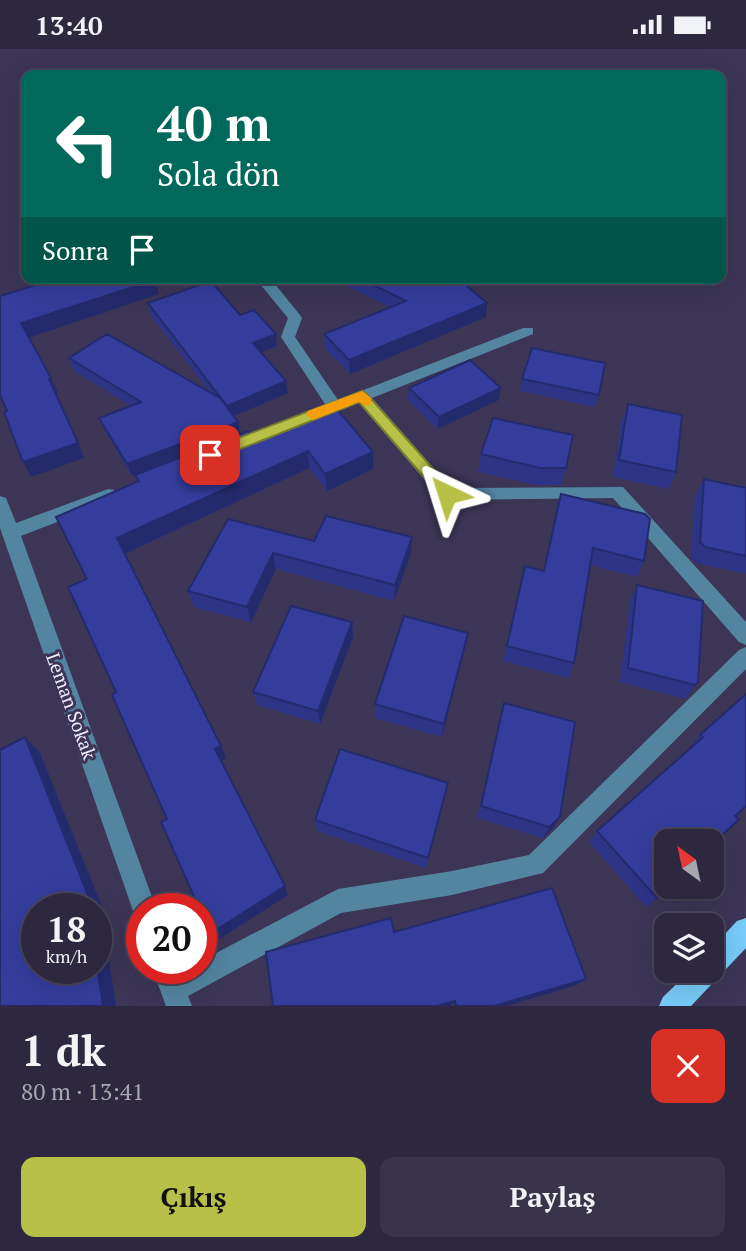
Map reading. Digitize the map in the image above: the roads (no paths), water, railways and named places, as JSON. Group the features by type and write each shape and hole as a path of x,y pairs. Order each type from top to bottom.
{"main road":[{"path":"724,954 746,930"},
{"path":"672,1006 696,983"}],"street":[{"path":"267,284 295,318 288,337 334,407"},
{"path":"296,422 528,331"},
{"path":"362,396 447,494 617,492 746,636"},
{"path":"10,533 127,488"},
{"name":"Leman Sokak","path":"0,503 139,893"},
{"path":"173,988 338,901 452,883 535,865 746,656"}]}
